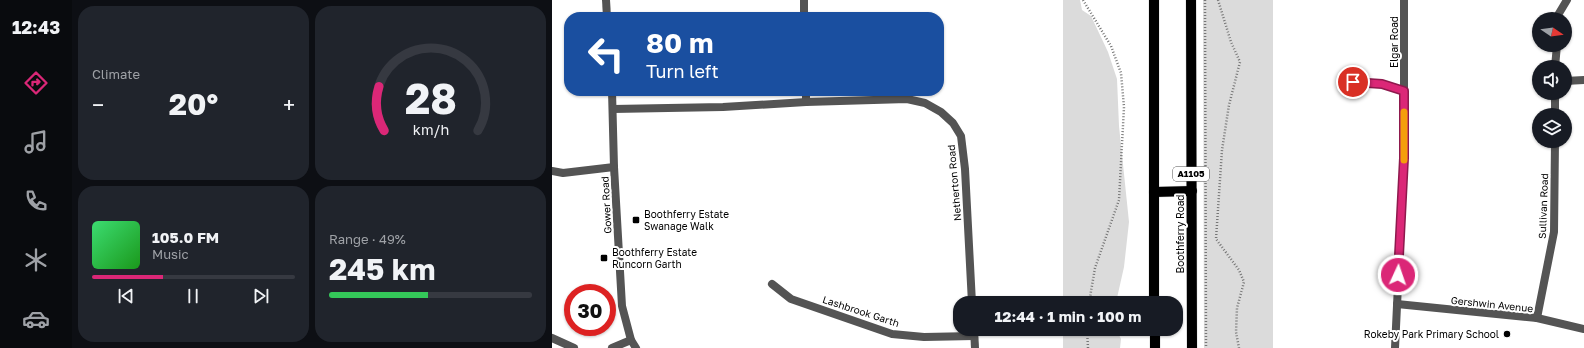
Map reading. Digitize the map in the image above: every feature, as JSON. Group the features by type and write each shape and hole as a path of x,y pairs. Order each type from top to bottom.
{"main road":[{"path":"1154,0 1154,296"},
{"name":"Boothferry Road","path":"1191,0 1192,348"},
{"path":"1154,192 1192,191"},
{"path":"1155,336 1155,348"}],"street":[{"path":"606,0 607,12"},
{"path":"804,0 804,12"},
{"name":"Elgar Road","path":"1395,348 1404,158 1404,0"},
{"path":"1560,12 1567,0"},
{"path":"1572,81 1584,80"},
{"name":"Gower Road","path":"612,96 614,167 622,306 631,340 636,348"},
{"path":"806,96 806,102"},
{"name":"Netherton Road","path":"613,109 723,107 806,102 907,99 926,103 941,112 953,123 960,136 965,169 972,296"},
{"name":"Sullivan Road","path":"1537,318 1554,232 1555,148"},
{"path":"552,171 562,173 614,167"},
{"name":"Lashbrook Garth","path":"772,284 791,299 892,334 924,337 953,334"},
{"name":"Gershwin Avenue","path":"1397,304 1537,318 1584,330"},
{"path":"974,336 975,348"},
{"path":"552,338 574,348"},
{"path":"612,348 631,340"}],"lane":[{"path":"1353,82 1382,84 1404,91"}],"path":[{"path":"1083,0 1114,52 1121,73 1124,107 1119,200 1095,268 1090,296"},
{"path":"1205,0 1206,348"},
{"path":"1218,0 1231,42 1240,62 1229,105 1222,150 1216,239 1239,270 1244,282 1237,308 1236,332 1239,348"},
{"path":"1087,336 1088,348"}],"shaded area":[{"path":"1063,0 1080,0 1082,10 1091,16 1108,52 1117,79 1119,126 1129,222 1124,267 1117,296 1063,296"},
{"path":"1203,0 1273,0 1273,348 1204,348"},
{"path":"1063,336 1120,336 1121,339 1120,348 1063,348"}],"slow traffic":[{"path":"1404,112 1404,160"}],"place":[{"name":"Boothferry Estate Swanage Walk","path":"636,220"},
{"name":"Boothferry Estate Runcorn Garth","path":"604,258"},
{"name":"Rokeby Park Primary School","path":"1507,334"}],"route":[{"path":"1353,82 1382,84 1404,91 1404,158 1398,275"}]}
